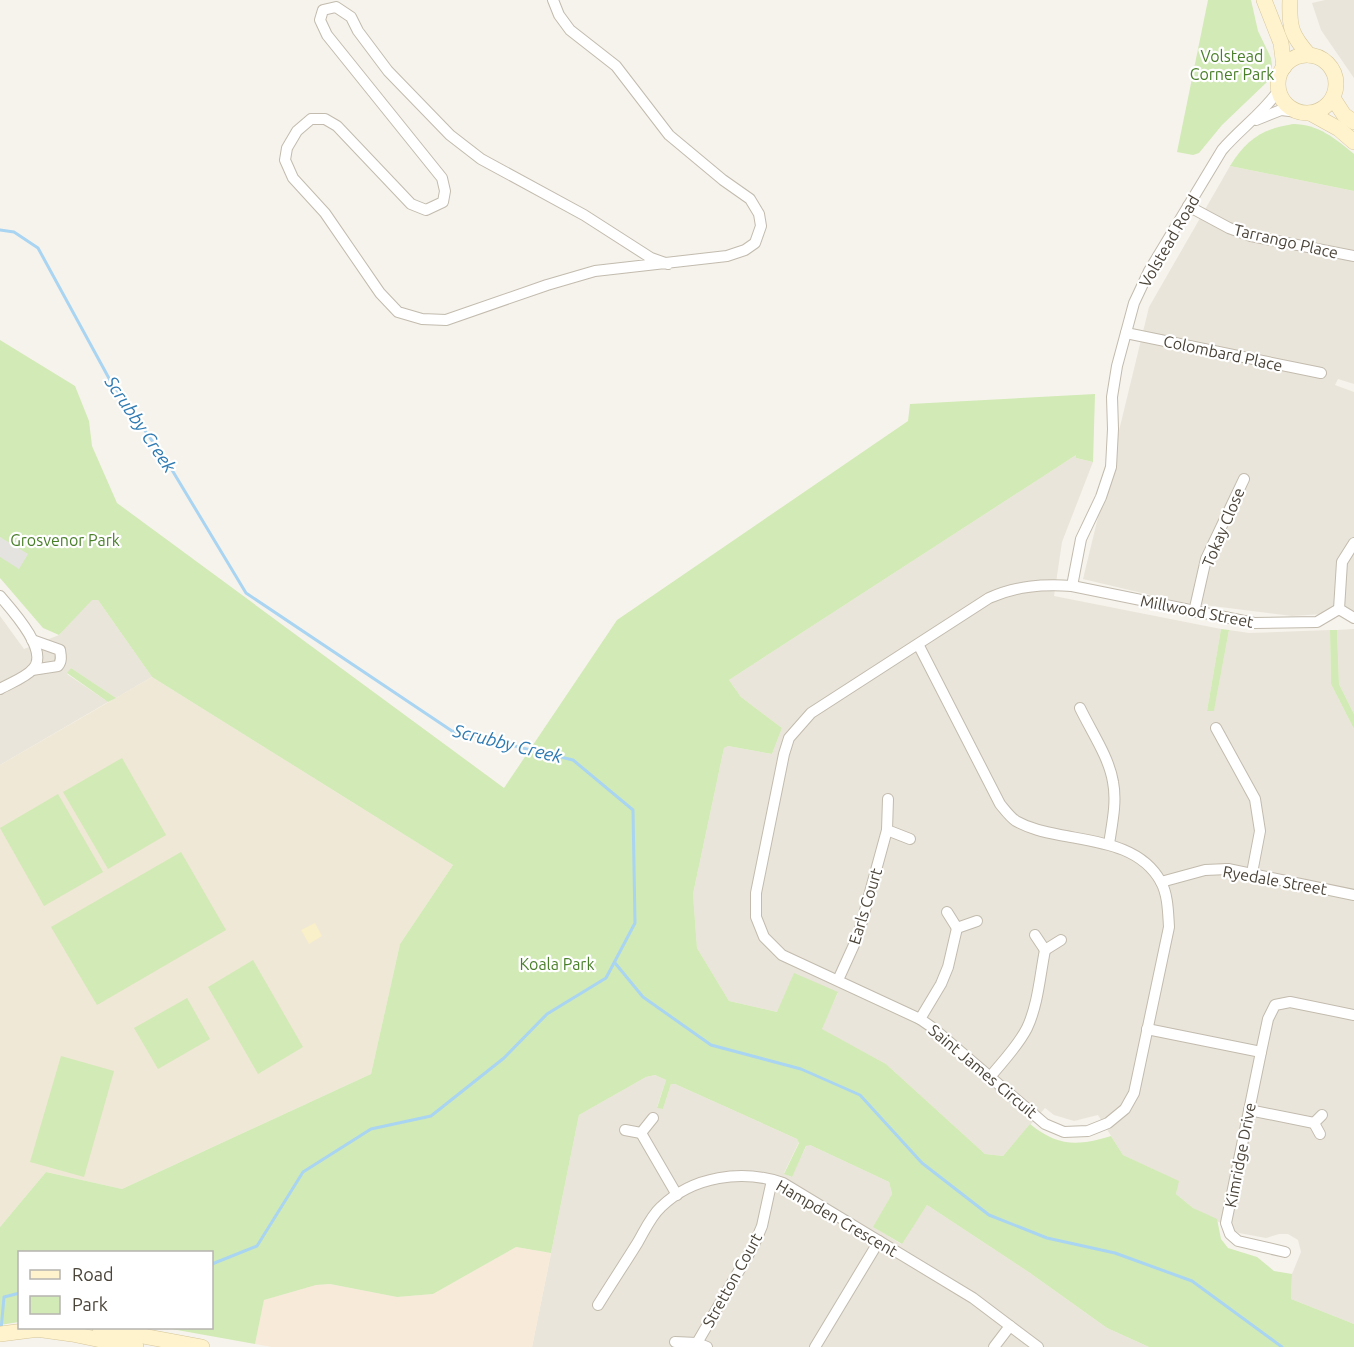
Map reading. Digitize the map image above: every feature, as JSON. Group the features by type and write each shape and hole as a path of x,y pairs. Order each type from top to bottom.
{"street":[{"path":"553,0 559,15 570,30 616,66 669,135 723,180 750,199 759,214 761,226 755,243 745,250 727,256 668,264 595,272 547,285 446,320 422,319 398,312 380,293 325,213 293,178 285,160 287,148 297,131 311,119 325,118 337,126 411,204 426,210 443,202 445,190 442,178 327,35 320,20 323,10 336,7 351,17 358,31 388,71 450,135 473,153 584,215 651,258 668,264"},
{"path":"1264,0 1281,43 1284,67"},
{"path":"1290,0 1290,27 1295,39 1309,55"},
{"path":"1304,112 1319,111 1333,98 1336,79 1327,62 1309,55 1290,60 1284,67 1278,82 1286,104 1339,129 1354,142"},
{"name":"Volstead Road","path":"1072,586 1081,539 1101,497 1111,467 1112,397 1117,366 1134,303 1149,271 1222,150 1235,134 1253,121 1279,90"},
{"path":"1333,98 1344,115 1354,122"},
{"name":"Volstead Road","path":"1253,121 1281,110 1304,112"},
{"name":"Tarrango Place","path":"1188,206 1229,228 1251,236 1354,256"},
{"name":"Colombard Place","path":"1126,333 1321,373"},
{"name":"Tokay Close","path":"1194,612 1206,559 1244,478"},
{"path":"1354,543 1342,562 1339,609 1354,618"},
{"name":"Saint James Circuit","path":"1072,586 1051,584 1006,590 989,598 811,713 789,738 784,754 756,893 756,917 764,937 782,955 920,1019 1045,1124 1064,1132 1088,1131 1108,1123 1125,1109 1134,1093 1168,927 1167,902 1161,882"},
{"name":"Millwood Street","path":"1072,586 1229,619 1265,623 1317,622 1339,609"},
{"path":"0,596 15,613 32,640 38,656 37,663 32,670"},
{"path":"0,689 32,670 58,666 61,663 60,650 32,640"},
{"path":"918,644 1000,804 1015,820 1034,830 1109,844 1136,856 1161,882"},
{"path":"1080,708 1109,767 1113,783 1115,801 1109,844"},
{"path":"1216,728 1255,800 1260,831 1252,873"},
{"name":"Earls Court","path":"838,980 858,936 887,830 888,799"},
{"path":"887,830 910,839"},
{"name":"Ryedale Street","path":"1161,882 1205,870 1228,869 1354,895"},
{"path":"920,1019 941,984 948,967 957,928 948,912"},
{"path":"957,928 977,921"},
{"path":"990,1077 1017,1044 1027,1028 1033,1010 1045,950 1035,935"},
{"path":"1045,950 1060,940"},
{"name":"Kimridge Drive","path":"1285,1252 1238,1241 1230,1234 1226,1223 1268,1019 1275,1005 1290,1002 1354,1015"},
{"path":"1147,1029 1261,1052"},
{"path":"1249,1110 1318,1118 1320,1134"},
{"path":"641,1133 652,1118"},
{"path":"625,1130 641,1133 677,1196"},
{"name":"Hampden Crescent","path":"598,1305 661,1207 693,1186 722,1177 738,1175 783,1183 973,1298 1038,1347"},
{"name":"Stretton Court","path":"675,1342 702,1345 754,1245 762,1226 772,1180"},
{"path":"815,1347 879,1241"},
{"path":"994,1347 1010,1326"},
{"path":"0,1334 36,1329"},
{"path":"48,1329 136,1347"},
{"path":"105,1329 202,1347"}],"shaded area":[{"path":"1325,0 1354,0 1354,78 1321,30 1312,3"},
{"path":"1230,166 1354,191 1354,384 1338,379 1335,385 1354,392 1354,612 1292,616 1180,602 1083,579 1149,307"},
{"path":"1076,455 1076,458 1093,462 1062,542 1054,596 1221,629 1207,711 1214,710 1229,630 1249,633 1330,630 1331,684 1354,729 1354,1324 1291,1299 1292,1274 1301,1252 1298,1240 1288,1234 1266,1238 1239,1233 1193,1208 1176,1194 1178,1181 1123,1155 1098,1115 1074,1121 1054,1115 1045,1108 1003,1156 985,1154 886,1064 821,1029 838,993 777,1012 729,1001 697,948 693,894 724,748 728,746 772,754 782,728 741,697 729,680"},
{"path":"0,537 28,554 19,569 0,557"},
{"path":"92,599 98,600 152,677 116,698 71,668 67,674 108,702 0,765 0,616 24,649 59,635"},
{"path":"1354,629 1354,714 1339,684 1337,630"},
{"path":"152,677 453,865 400,944 371,1074 122,1189 46,1172 0,1227 0,765"},
{"path":"655,1075 666,1080 657,1107 663,1109 671,1084 675,1084 797,1139 799,1142 784,1173 791,1177 807,1145 810,1145 889,1182 892,1194 874,1227 901,1244 927,1205 1030,1273 1107,1328 1149,1347 532,1347 579,1115 646,1077"},
{"path":"516,1247 551,1253 532,1347 272,1347 255,1344 264,1300 316,1285 330,1284 397,1297 433,1294"}],"green space":[{"name":"Volstead Corner Park","path":"1208,0 1251,0 1258,31 1271,58 1272,66 1268,81 1222,125 1199,153 1193,155 1177,152"},
{"name":"Volstead Corner Park","path":"1293,124 1319,130 1354,154 1354,191 1230,166 1249,142 1256,137 1272,129"},
{"name":"Koala Park","path":"0,340 75,386 89,421 92,446 117,503 504,788 617,620 908,421 910,404 1095,394 1093,462 1076,458 1076,455 729,680 741,697 782,728 772,754 728,746 724,748 693,894 697,948 729,1001 777,1012 794,973 838,992 822,1029 886,1064 985,1154 1003,1156 1030,1124 1040,1132 1059,1141 1078,1143 1111,1136 1123,1155 1179,1181 1176,1194 1193,1208 1217,1219 1221,1239 1228,1248 1257,1257 1274,1271 1292,1274 1291,1299 1354,1324 1354,1347 1149,1347 1107,1328 1030,1273 927,1205 902,1244 873,1227 892,1194 889,1182 810,1145 806,1146 792,1177 784,1174 799,1143 797,1139 675,1084 671,1084 663,1109 657,1108 666,1080 655,1075 646,1077 579,1115 551,1253 516,1247 433,1294 397,1297 330,1284 316,1285 264,1300 255,1344 172,1329 213,1329 213,1251 18,1251 18,1322 0,1325 0,1227 46,1172 122,1189 371,1074 400,944 453,865 152,677 98,600 92,600 59,635 43,628 0,578"},
{"path":"1221,629 1229,630 1214,711 1207,711"},
{"path":"1330,630 1337,630 1339,684 1354,714 1354,729 1331,684"},
{"path":"71,668 116,698 108,702 67,673"},
{"path":"122,758 166,835 108,869 63,792"},
{"path":"58,794 103,872 44,906 0,828"},
{"path":"181,852 226,930 97,1005 51,927"},
{"path":"253,960 303,1047 258,1074 208,987"},
{"path":"187,998 210,1039 158,1069 134,1028"},
{"path":"61,1056 114,1071 84,1177 30,1162"}],"sand":[{"path":"315,923 322,936 309,944 301,930"}],"waterway":[{"name":"Scrubby Creek","path":"0,230 14,232 38,248 111,382 169,465 246,593 452,731 573,760 633,810 635,923 606,978 547,1014 504,1058 431,1116 371,1129 303,1172 257,1246 213,1264"},
{"path":"615,963 643,997 711,1045 801,1069 860,1095 922,1163 989,1215 1047,1238 1115,1253 1192,1281 1282,1347"},
{"name":"Scrubby Creek","path":"1,1330 4,1297 18,1294"}],"park label":[{"name":"Grosvenor Park","path":"65,540"}]}
